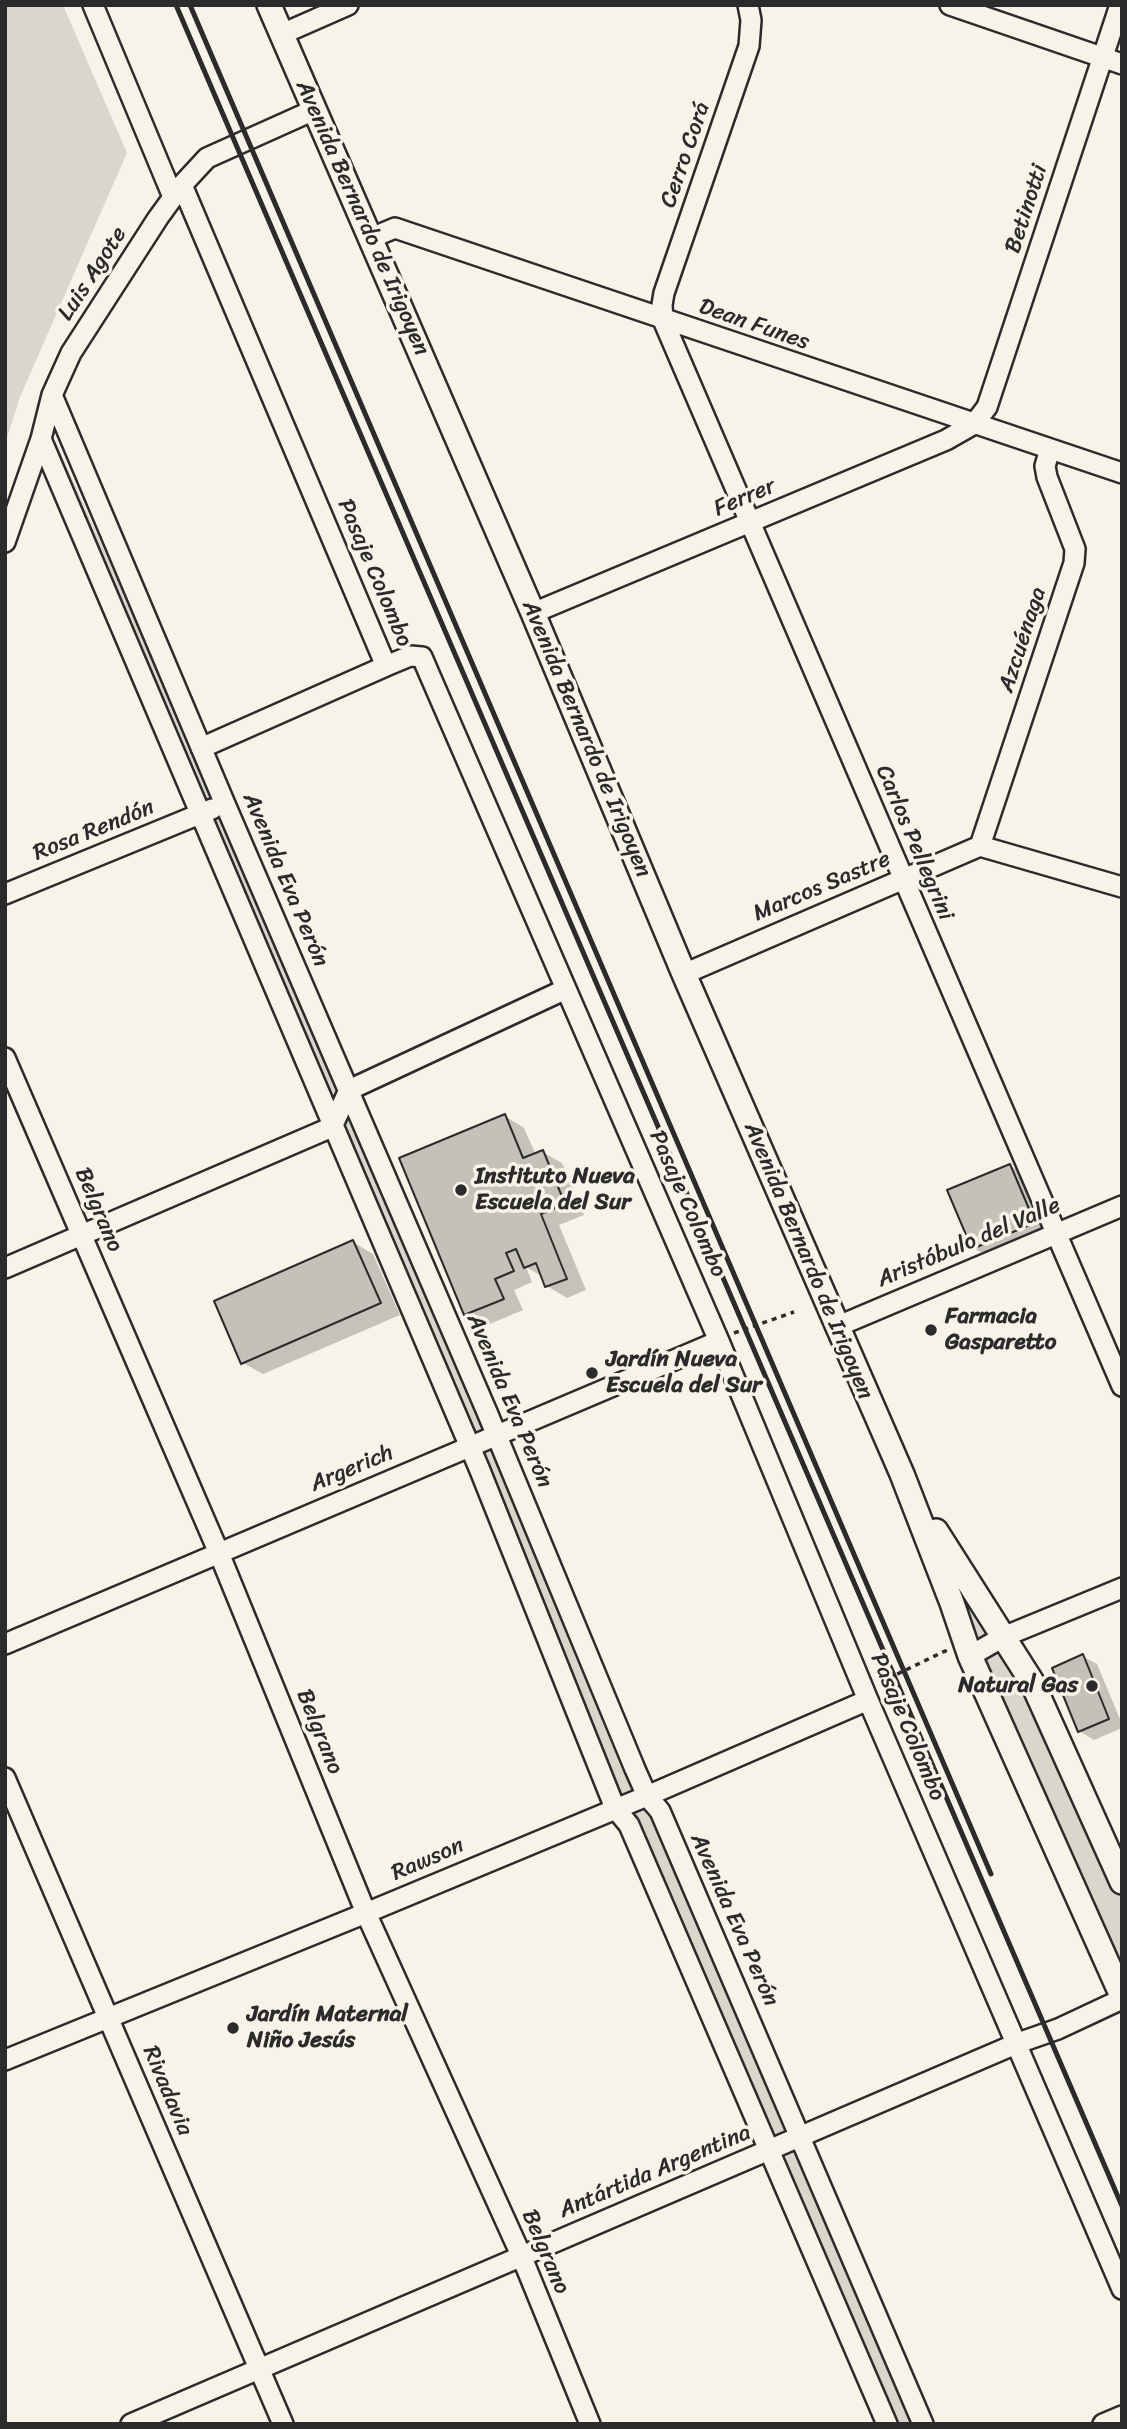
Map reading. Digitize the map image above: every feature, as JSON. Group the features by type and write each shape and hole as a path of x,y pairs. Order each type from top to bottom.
{"main road":[{"name":"Avenida Bernardo de Irigoyen","path":"269,5 533,613 836,1327 902,1474"},
{"path":"902,1474 1032,1682 1122,1882"},
{"path":"902,1474 953,1602 970,1656 1122,1997"}],"street":[{"name":"Pasaje Colombo","path":"93,5 386,666 410,656 422,657 719,1341 868,1700 1122,2289"},
{"path":"282,34 348,5"},
{"name":"Cerro Corá","path":"663,320 664,293 749,46 751,20 748,5"},
{"path":"950,5 1112,61"},
{"name":"Betinotti","path":"974,424 987,407 1112,61 1120,5"},
{"name":"Luis Agote","path":"5,542 13,494 41,439 51,395 71,354 177,191 207,158 314,110"},
{"name":"Dean Funes","path":"371,238 395,228 1122,472"},
{"name":"Carlos Pellegrini","path":"663,320 1122,1385"},
{"name":"Avenida Eva Perón","path":"51,395 497,1435 647,1796 660,1811 923,2424"},
{"name":"Ferrer","path":"533,613 946,440 974,424"},
{"path":"41,439 470,1446 615,1808 629,1825 887,2424"},
{"name":"Azcuénaga","path":"980,846 1074,563 1075,549 1047,477 1045,466 1050,449"},
{"path":"201,748 386,666"},
{"name":"Rosa Rendón","path":"5,894 225,804"},
{"path":"980,846 1122,887"},
{"name":"Marcos Sastre","path":"684,974 980,846"},
{"path":"5,1268 332,1127 349,1090 566,989"},
{"name":"Belgrano","path":"5,1058 219,1553 366,1913 521,2255 590,2424"},
{"name":"Aristóbulo del Valle","path":"836,1327 1122,1206"},
{"name":"Argerich","path":"5,1644 719,1341"},
{"path":"970,1656 1003,1637 1122,1588"},
{"name":"Rawson","path":"5,2060 647,1796 868,1700"},
{"name":"Rivadavia","path":"5,1778 283,2424"},
{"name":"Antártida Argentina","path":"131,2424 1018,2043 1058,2029 1122,1997"},
{"path":"1103,2424 1122,2416"}],"path":[{"path":"719,1341 745,1328 794,1312"},
{"path":"868,1700 885,1680 945,1651 970,1656"}],"shaded area":[{"path":"5,5 63,5 127,153 20,397 5,444"},
{"path":"56,442 207,782 913,2424 893,2424 607,1773 48,448"},
{"path":"944,1545 1003,1637 1122,1882 1122,1996 970,1656"}],"building":[{"path":"505,1114 523,1158 543,1150 565,1204 541,1214 567,1279 545,1287 536,1263 524,1268 516,1249 506,1253 514,1271 495,1279 504,1299 464,1315 399,1158"},
{"path":"1010,1164 1035,1223 972,1249 947,1190"},
{"path":"353,1240 381,1303 241,1364 214,1301"},
{"path":"1083,1654 1109,1719 1078,1732 1052,1668"}],"railway":[{"path":"176,5 1122,2206"},
{"path":"190,5 991,1874"}],"place":[{"name":"Instituto Nueva Escuela del Sur","path":"461,1190"},
{"name":"Farmacia Gasparetto","path":"931,1330"},
{"name":"Jardín Nueva Escuela del Sur","path":"592,1373"},
{"name":"Natural Gas","path":"1092,1686"},
{"name":"Jardín Maternal Niño Jesús","path":"233,2028"}]}
